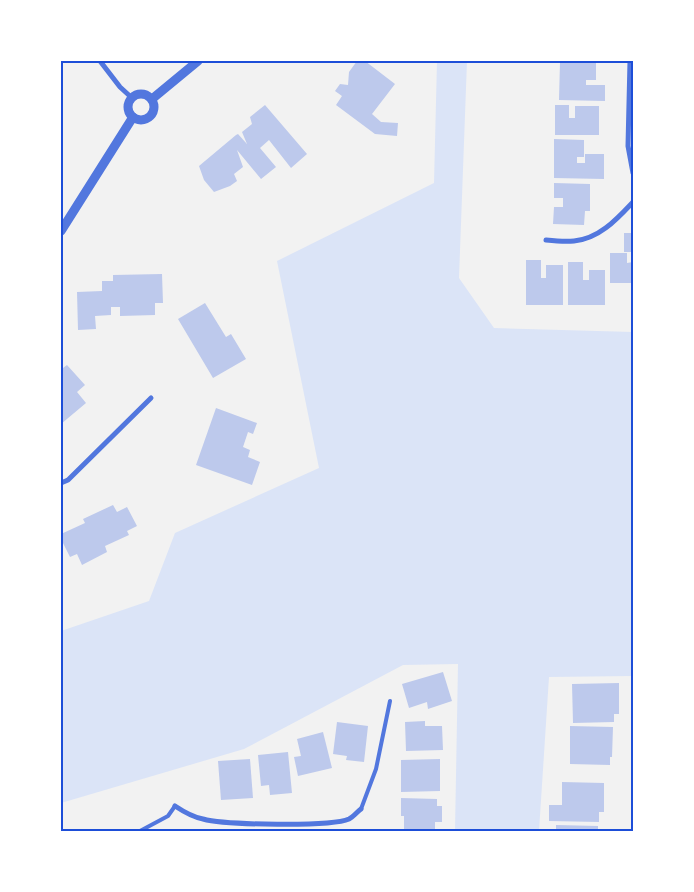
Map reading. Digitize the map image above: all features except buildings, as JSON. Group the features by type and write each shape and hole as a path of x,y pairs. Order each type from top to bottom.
{"street":[{"path":"100,61 120,88 132,98"},
{"path":"152,99 198,61"},
{"path":"630,61 628,146 633,173"},
{"path":"142,93 150,96 152,99 155,107 149,118 141,120 134,118 130,114 128,106 135,95 142,93"},
{"path":"61,231 134,118"},
{"path":"546,240 574,242 590,238 609,226 633,202"},
{"path":"61,484 68,480 151,398"},
{"path":"175,806 190,815 204,820 275,824 339,821 350,818 361,809"},
{"path":"275,824 275,831"}],"lane":[{"path":"361,809 376,769 390,701"},
{"path":"140,831 168,816 175,806"}],"shaded area":[{"path":"437,61 467,61 459,278 494,328 633,332 633,676 549,677 539,831 455,831 458,664 403,665 244,749 61,803 61,631 149,601 175,533 319,468 277,261 434,183"}]}
